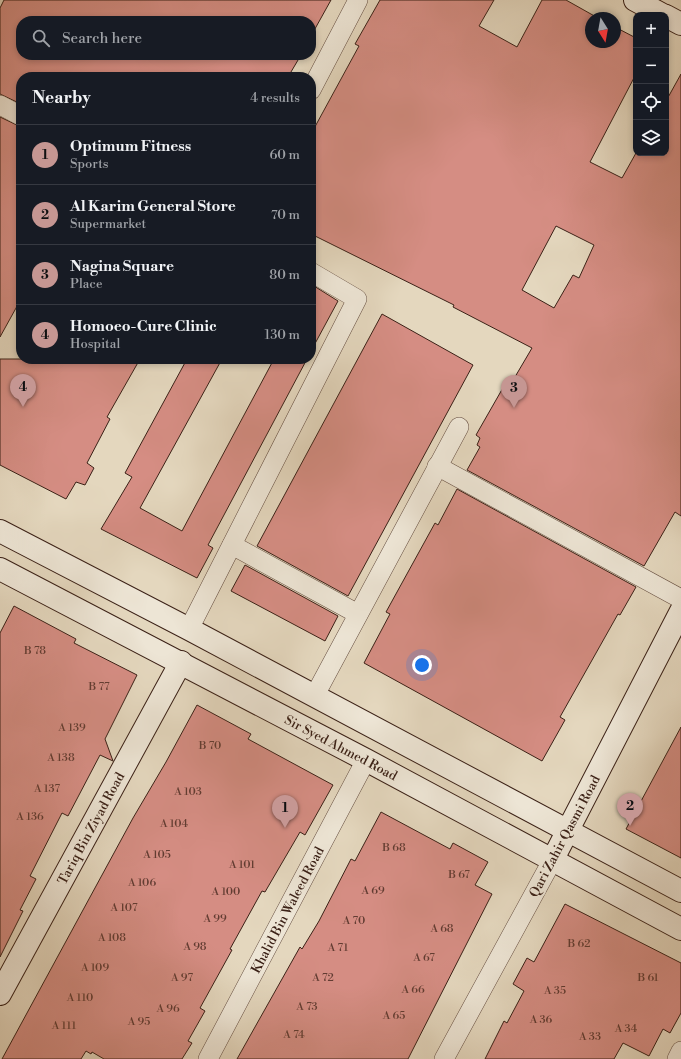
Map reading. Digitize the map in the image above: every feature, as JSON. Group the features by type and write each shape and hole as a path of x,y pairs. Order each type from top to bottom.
{"street":[{"path":"316,80 358,0"},
{"path":"635,0 657,12"},
{"path":"669,18 681,24"},
{"path":"0,105 16,113"},
{"path":"189,629 357,300 316,275"},
{"path":"315,695 459,427"},
{"path":"437,466 681,599"},
{"path":"0,531 315,695 681,891"},
{"path":"232,545 358,614"},
{"name":"Sir Syed Ahmed Road","path":"0,569 181,662 553,859 681,930"},
{"name":"Qari Zahir Qasmi Road","path":"444,1059 553,859 681,611"},
{"name":"Tariq Bin Ziyad Road","path":"0,994 181,662"},
{"name":"Khalid Bin Waleed Road","path":"208,1059 366,760"},
{"path":"677,1059 681,1051"}],"building":[{"path":"4,0 331,0 316,27 316,16 16,16 16,60 298,60 291,72 16,72 16,102 0,94 0,8"},
{"path":"380,0 494,0 479,26 517,47 542,0 566,0 587,12 585,12 585,48 621,48 621,30 633,36 633,80 590,162 622,178 634,156 669,156 669,96 681,74 681,516 675,512 644,566 467,470 480,447 477,445 480,438 476,435 508,379 512,382 532,348 453,307 454,305 316,236 316,125 359,46 355,44","holes":["556,226 594,245 579,278 573,275 554,308 522,290"]},
{"path":"0,117 16,125 16,308 0,337"},
{"path":"316,287 338,301 316,342"},
{"path":"382,314 473,365 348,596 257,546"},
{"path":"0,359 16,359 16,364 137,364 107,417 110,419 87,463 94,468 85,485 76,482 66,499 0,465"},
{"path":"184,364 219,364 140,508 182,531 271,364 304,364 208,545 213,548 197,578 101,529 132,477 125,473"},
{"path":"457,489 636,587 620,615 618,614 560,717 565,720 542,761 364,663 390,614 386,612 435,523 438,525"},
{"path":"245,565 338,616 325,641 231,591"},
{"path":"14,606 76,639 74,643 137,675 105,739 113,761 100,755 68,816 62,813 30,876 36,879 20,910 23,911 0,957 0,633"},
{"path":"197,705 251,734 248,739 333,785 305,835 300,832 265,892 262,891 230,949 232,950 200,1008 205,1011 188,1041 192,1043 182,1059 104,1059 92,1052 91,1054 86,1051 81,1059 2,1059 133,818"},
{"path":"681,727 681,858 626,829"},
{"path":"381,812 450,849 453,843 488,862 475,885 492,894 408,1059 237,1059 300,947 302,949 319,921 351,859 355,861"},
{"path":"565,904 681,963 681,1013 670,1033 663,1029 649,1056 623,1043 614,1059 485,1059 504,1021 507,1023 524,991 513,984 527,958 534,962"}],"place":[{"name":"Homoeo-Cure Clinic","path":"23,407"},
{"name":"Nagina Square","path":"514,408"},
{"name":"Al Karim General Store","path":"630,826"},
{"name":"Optimum Fitness","path":"285,828"}]}
